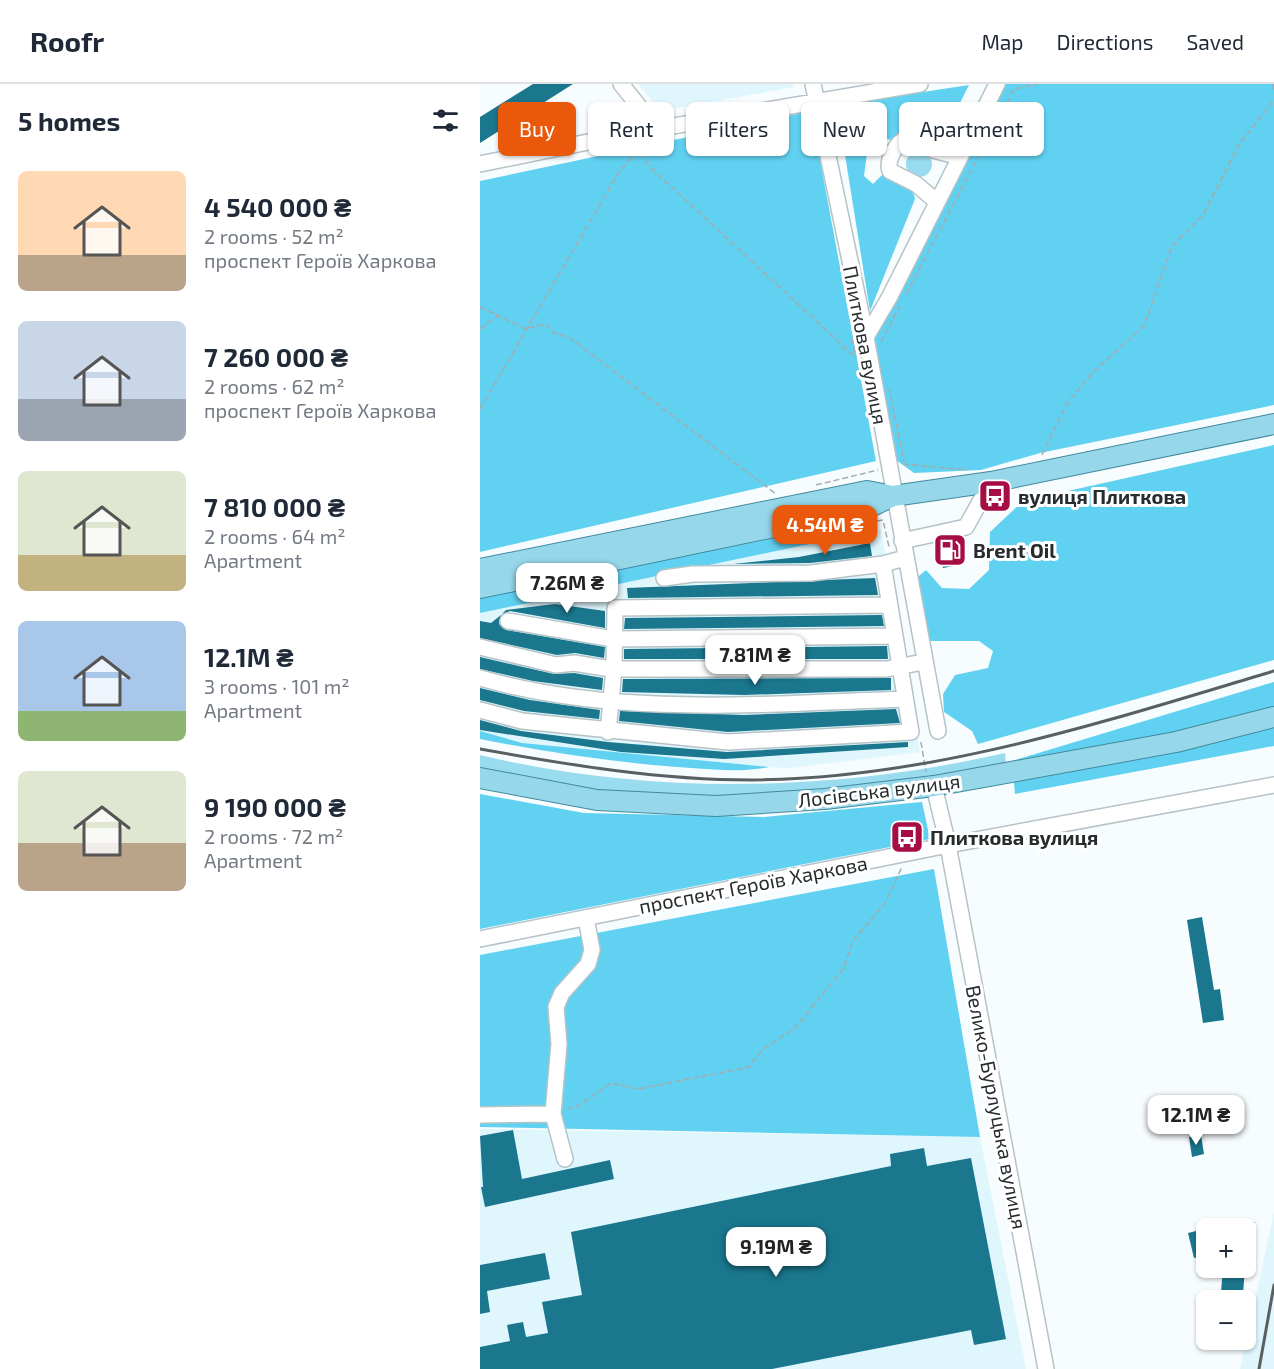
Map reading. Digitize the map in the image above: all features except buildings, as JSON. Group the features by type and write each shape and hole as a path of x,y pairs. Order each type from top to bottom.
{"main road":[{"path":"480,588 870,507 893,496 991,482 1274,424"},
{"path":"480,569 867,491 893,496"},
{"name":"Лосівська вулиця","path":"480,778 597,800 716,806 825,799 934,786 1176,742 1274,717"}],"street":[{"path":"621,84 635,102"},
{"name":"Плиткова вулиця","path":"813,84 817,102"},
{"path":"822,102 920,84"},
{"path":"866,337 996,84"},
{"path":"674,126 801,106"},
{"path":"937,202 916,184 890,171 889,161 898,144 908,138 933,150 960,157"},
{"path":"480,164 588,142"},
{"name":"Плиткова вулиця","path":"828,156 866,337 923,662 938,730"},
{"path":"902,541 966,527 991,482"},
{"path":"664,578 693,574 811,573 883,564 905,558"},
{"path":"480,710 522,721 608,732 728,742 838,738 911,732 883,564"},
{"path":"608,732 614,669 615,608 890,605"},
{"path":"508,621 614,639 895,636"},
{"path":"480,647 556,665 574,663 614,669 886,669 923,662"},
{"path":"480,678 514,687 610,701 734,705 904,699"},
{"path":"934,786 948,845"},
{"name":"проспект Героїв Харкова","path":"480,939 948,845 1274,786"},
{"name":"Велико-Бурлуцька вулиця","path":"948,845 1046,1369"},
{"path":"565,1159 553,1114 559,1044 556,1007 562,993 588,964 592,950 586,918"},
{"path":"480,1114 553,1114"}],"path":[{"path":"880,343 1016,84"},
{"path":"1014,89 1038,84"},
{"path":"1273,84 1274,90"},
{"path":"1039,461 1066,405 1092,373 1144,326 1172,246 1203,215 1240,143 1274,100"},
{"path":"480,409 619,172 632,156"},
{"path":"640,156 856,358"},
{"path":"480,307 526,329 546,324 554,333 570,338 775,494"},
{"path":"480,329 500,315"},
{"path":"808,487 904,463 889,387"},
{"path":"553,1114 578,1106 611,1083 638,1089 749,1067 762,1050 795,1028 843,969 853,941 885,903 909,853"}],"shaded area":[{"path":"638,84 793,84 794,87 711,102 686,102 686,106 674,109 674,102 653,102"},
{"path":"1003,84 1274,84 1274,405 1040,453 981,470 914,473 896,460 874,340 967,156 1044,156 1044,102 994,102"},
{"path":"969,85 960,102 899,102 899,133 890,140 887,139 887,102 857,102"},
{"path":"801,113 801,156 819,156 876,461 480,552 480,181 598,156 674,156 674,140 686,137 686,156 789,156 789,116"},
{"path":"845,156 867,156 864,176 873,184 883,174 907,186 915,199 870,311"},
{"path":"909,156 929,156 931,169 924,176 914,176 907,169 906,164"},
{"path":"1274,445 1274,660 978,744 972,731 944,712 943,694 955,675 988,668 993,651 979,641 931,641 924,634 913,581 926,570 942,588 969,589 989,570 990,532 1023,501"},
{"path":"839,525 843,537 480,613 480,597"},
{"path":"881,529 920,752 791,768 675,764 480,737 480,613"},
{"path":"1274,682 1274,746 1015,794 1012,761"},
{"path":"480,731 522,743 769,767 723,770 603,759 480,739"},
{"path":"1005,753 1006,767 949,780 697,805 480,778 480,755 545,768 610,777 676,783 742,784 809,782 875,776"},
{"path":"480,794 584,813 764,817 922,802 930,839 480,929"},
{"path":"934,869 980,1137 480,1127 480,955"},
{"path":"480,1129 980,1137 1026,1369 480,1369"},
{"path":"1274,1212 1274,1369 1240,1369 1244,1350 1256,1350 1256,1295"}],"railway":[{"path":"480,749 581,766 682,777 751,780 818,777 885,770 950,759 1016,744 1081,728 1274,671"},
{"path":"1259,1369 1274,1285"}],"place":[{"name":"вулиця Плиткова","path":"995,496"},
{"name":"Brent Oil","path":"950,550"},
{"name":"Плиткова вулиця","path":"907,837"}]}
